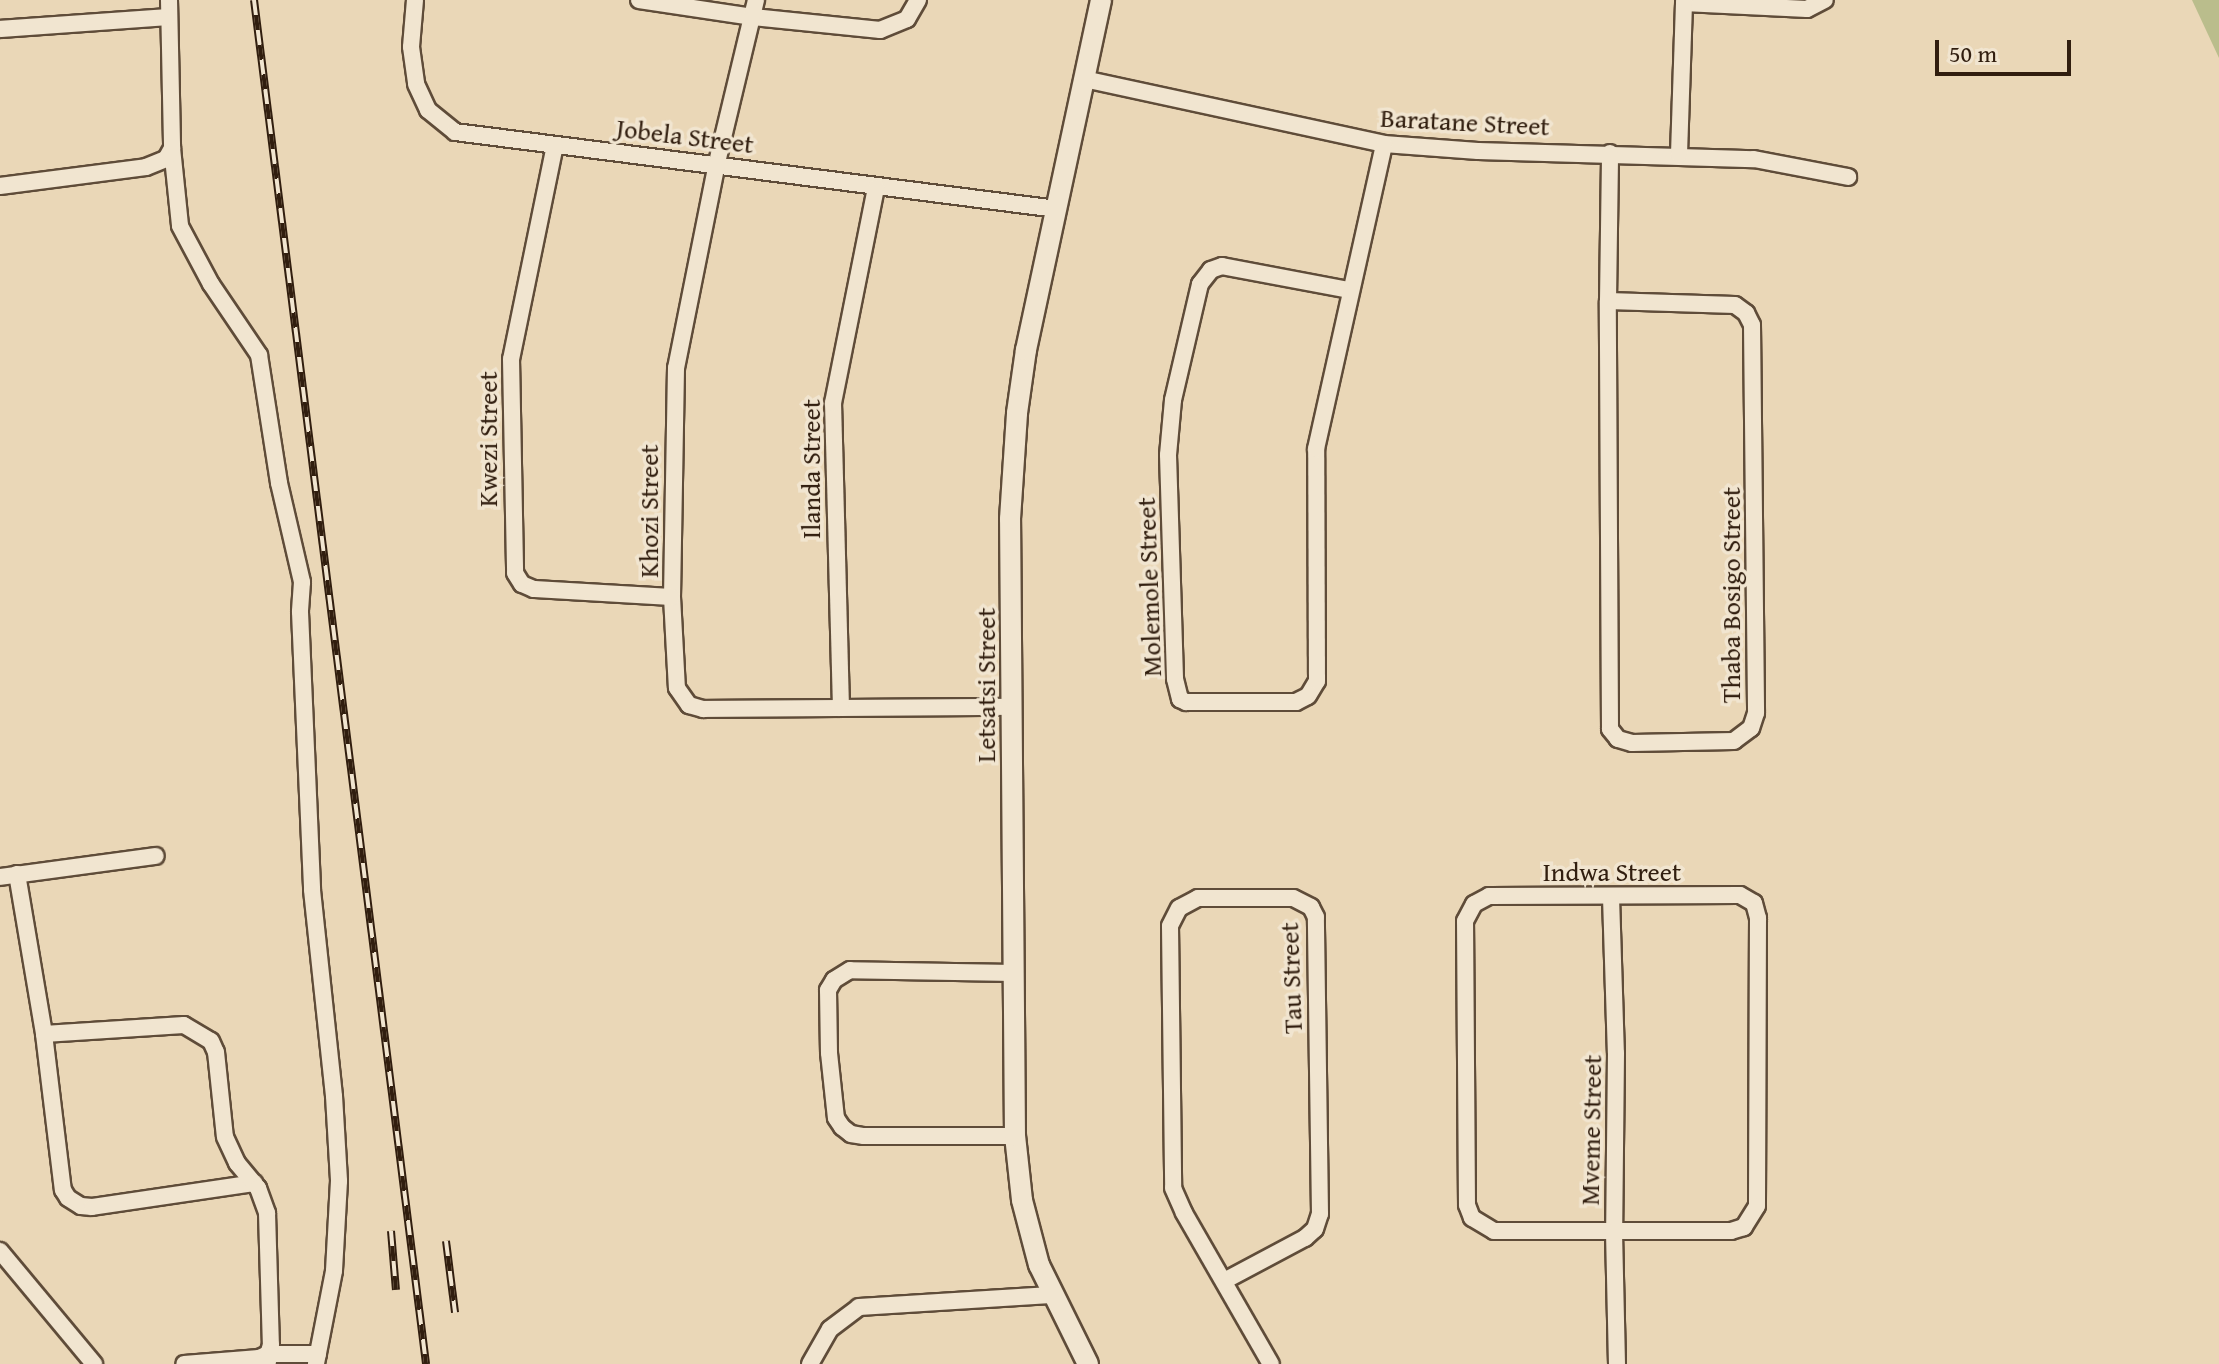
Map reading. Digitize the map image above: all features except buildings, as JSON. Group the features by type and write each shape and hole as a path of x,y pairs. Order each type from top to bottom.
{"street":[{"path":"169,0 172,148 180,226 211,284 262,365 279,483 302,582 300,612 312,890 334,1096 339,1181 334,1271 317,1359 251,1359 184,1364"},
{"name":"Jobela Street","path":"415,0 412,66 419,95 435,117 464,134 717,163 876,187 1057,209"},
{"path":"639,0 753,17 886,30 907,19 918,0"},
{"name":"Khozi Street","path":"756,0 717,163 676,368 672,597 674,679 678,692 689,705 703,709 1011,707"},
{"name":"Letsatsi Street","path":"1088,1364 1051,1295 1039,1265 1022,1200 1015,1136 1010,519 1017,413 1026,350 1101,0"},
{"path":"1679,154 1684,1 1807,9 1825,0"},
{"path":"0,29 168,17"},
{"name":"Baratane Street","path":"1084,79 1384,144 1478,151 1679,154 1773,161 1848,177"},
{"name":"Molemole Street","path":"1349,290 1222,266 1207,273 1200,284 1173,400 1168,455 1175,679 1180,699 1186,702 1286,704 1305,699 1315,686 1319,670 1314,463 1321,414 1384,144"},
{"name":"Kwezi Street","path":"555,145 511,359 515,573 522,584 534,589 672,597"},
{"path":"0,186 146,167 166,159 172,148"},
{"name":"Thaba Bosigo Street","path":"1608,301 1735,305 1746,313 1752,325 1756,713 1751,728 1734,741 1627,743 1618,739 1610,729 1608,301 1610,153"},
{"name":"Ilanda Street","path":"841,708 833,403 876,187"},
{"path":"0,877 156,856"},
{"path":"17,874 44,1034 63,1190 74,1203 92,1207 254,1183"},
{"name":"Indwa Street","path":"1740,895 1754,903 1758,918 1756,1213 1738,1230 1614,1232 1494,1231 1475,1223 1467,1205 1465,921 1469,909 1489,896 1740,895"},
{"name":"Mveme Street","path":"1611,897 1616,1053 1614,1232 1617,1364"},
{"name":"Tau Street","path":"1224,1281 1305,1238 1315,1229 1320,1214 1316,917 1311,907 1300,899 1198,898 1179,908 1170,926 1171,1176 1184,1213 1271,1364"},
{"path":"1014,973 850,970 834,980 828,990 829,1053 836,1118 842,1127 851,1134 864,1136 1015,1136"},
{"path":"44,1034 184,1025 211,1041 216,1052 225,1137 237,1163 254,1183 267,1213 272,1325 268,1359"},
{"path":"0,1251 94,1364"},
{"path":"810,1364 830,1329 859,1307 1051,1295"}],"green space":[{"path":"2192,0 2219,0 2219,58"}],"railway":[{"path":"254,0 426,1364"},
{"path":"391,1231 396,1290"},
{"path":"446,1241 455,1312"}]}
